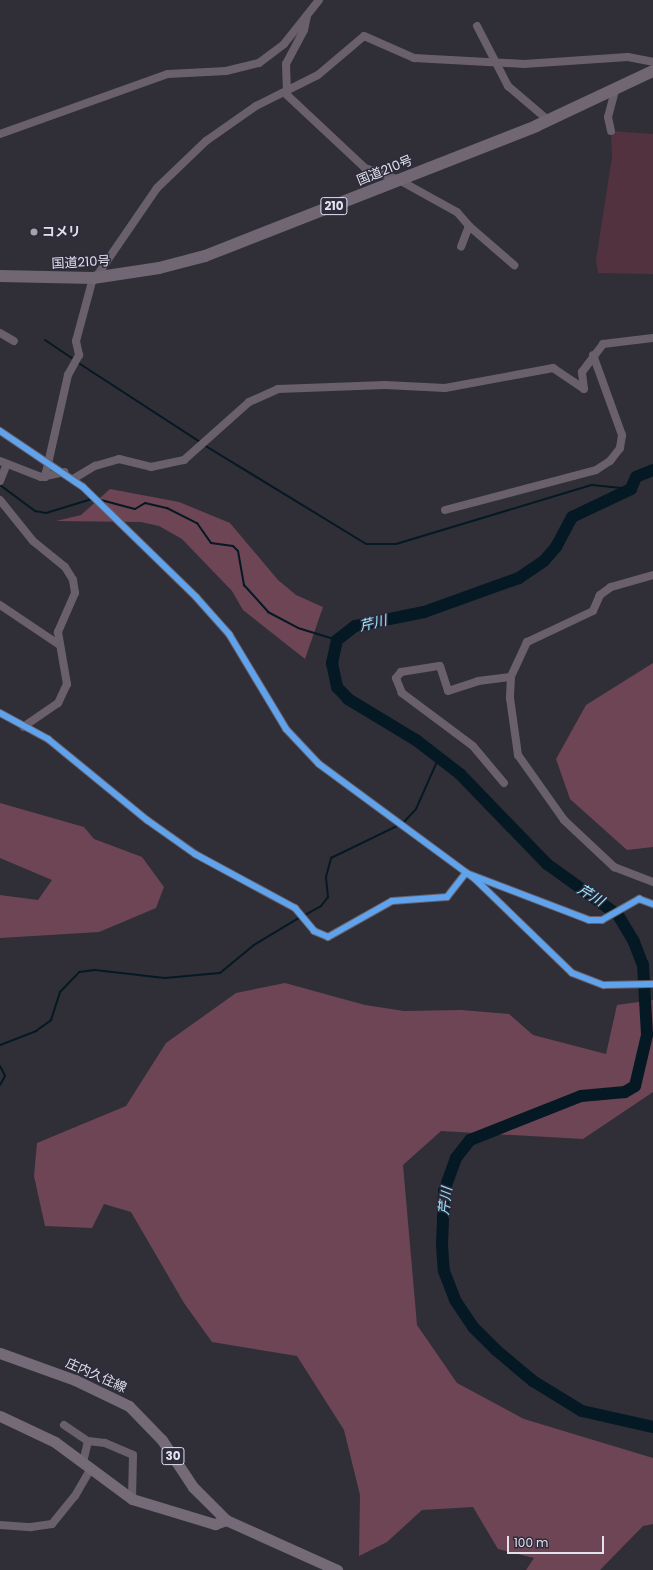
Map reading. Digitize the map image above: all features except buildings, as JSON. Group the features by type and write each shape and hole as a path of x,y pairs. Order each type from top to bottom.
{"highway":[{"name":"国道210号","path":"0,276 95,277 159,268 205,256 549,121 653,71"}],"main road":[{"name":"庄内久住線","path":"0,1353 75,1380 129,1406 162,1440 193,1487 226,1520 337,1570"},
{"name":"庄内久住線","path":"0,1416 55,1442 132,1499 215,1524 226,1520"}],"street":[{"path":"0,134 173,73 226,71 259,62 284,44 319,0"},
{"path":"307,15 309,19 286,64 285,90 287,97 358,163 375,174 399,180 448,205 469,226 514,265"},
{"path":"477,26 494,64 508,86 549,121"},
{"path":"45,477 68,375 79,355 76,341 95,277 149,198 183,162 225,126 285,90 318,75 364,36 414,58 494,64 628,57 653,62"},
{"path":"611,131 608,117 615,90"},
{"path":"461,247 469,226"},
{"path":"0,333 14,341"},
{"path":"77,481 95,466 119,459 151,467 184,460 249,402 278,389 385,385 445,388 553,368 584,389 582,372 593,355 603,344 653,338"},
{"path":"445,510 596,470 610,461 620,448 622,435 593,355"},
{"path":"0,431 77,481 131,532 230,634 251,666 276,713 310,756 466,873 495,897 558,963 577,976 604,985 653,984"},
{"path":"0,481 4,463 45,477 64,472"},
{"path":"0,500 22,529 65,567 73,580 74,593 58,632 58,644 66,666 67,684 58,703 23,727"},
{"path":"653,575 611,587 600,595 593,611 527,642 511,677 514,733 525,768 564,820 588,846 614,867 653,882"},
{"path":"0,605 58,644"},
{"path":"504,783 473,746 441,719 402,693 396,678 401,672 440,666 448,691 478,681 511,677"},
{"path":"0,713 23,727 48,739 147,820 195,854 295,908 314,931 328,937 392,901 448,897 466,873"},
{"path":"466,873 567,913 602,920 639,899 653,904"},
{"path":"64,1425 88,1441 105,1443 133,1455 132,1499"},
{"path":"0,1525 31,1527 52,1524 75,1496 87,1465 88,1441"}],"shaded area":[{"path":"611,131 653,134 653,274 598,273 596,260 612,157"},
{"path":"110,489 179,502 230,523 278,580 296,595 323,607 305,659 243,610 232,591 182,539 159,526 141,522 56,521 81,515"},
{"path":"653,663 653,847 627,850 570,799 556,759 586,705"},
{"path":"0,803 84,827 94,839 142,857 164,887 156,908 99,932 0,938 0,895 38,900 52,880 0,858"},
{"path":"285,983 365,1005 404,1011 461,1010 509,1014 533,1035 606,1054 617,1005 653,1000 653,1092 583,1139 441,1131 403,1165 417,1325 457,1383 524,1419 653,1458 653,1524 643,1526 600,1570 526,1570 534,1558 498,1549 473,1507 422,1510 387,1542 359,1556 360,1495 344,1430 297,1356 212,1342 184,1303 131,1212 104,1204 92,1228 45,1226 34,1176 37,1143 126,1106 166,1043 236,993"}],"waterway":[{"path":"45,340 73,359"},
{"path":"77,362 200,442"},
{"path":"204,445 366,544 396,544 592,485 631,489"},
{"name":"芹川","path":"653,470 636,477 631,489 572,517 556,547 544,561 519,578 424,612 355,626 337,640 332,663 337,687 348,699 416,740 460,774 547,864 618,915 634,942 643,965 647,1035 635,1086 625,1092 581,1096 470,1140 456,1158 444,1191 442,1245 444,1271 455,1300 473,1327 496,1350 533,1381 582,1411 653,1427"},
{"path":"0,485 35,511 46,513 92,499"},
{"path":"101,500 135,509 145,503 167,508 197,523 211,543 233,546 238,551 244,585 268,612 298,628 337,640"},
{"path":"403,823 416,809 439,757"},
{"path":"303,916 321,906 328,897 326,877 331,858 399,825"},
{"path":"0,1045 36,1031 51,1020 60,992 79,972 95,970 165,978 220,973 254,945 299,918"},
{"path":"0,1066 5,1076 0,1085"}],"cycle path":[{"path":"0,431 83,487 196,597 229,634 286,729 319,764 475,879 572,973 604,985 653,984"},
{"path":"0,713 48,739 147,820 195,854 295,908 314,931 328,937 392,901 447,897 466,873 589,920 602,920 639,899 653,904"}],"place":[{"name":"コメリ","path":"34,232"}]}
